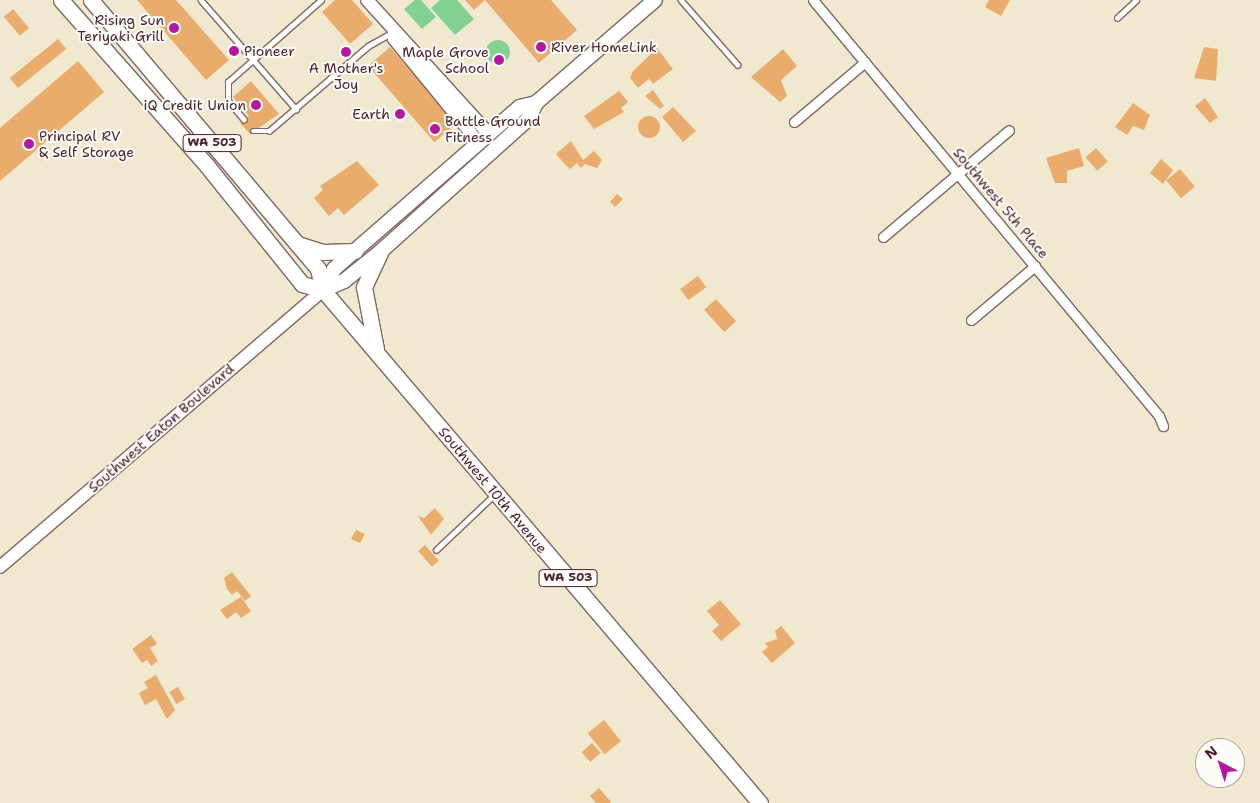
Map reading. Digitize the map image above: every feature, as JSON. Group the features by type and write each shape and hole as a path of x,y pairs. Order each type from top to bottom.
{"highway":[{"name":"Southwest 10th Avenue","path":"61,0 208,167 302,284 323,290"},
{"name":"Southwest 10th Avenue","path":"91,0 318,269 323,290 760,803"},
{"path":"297,244 323,252 355,251"},
{"path":"377,353 364,287 380,252"}],"main road":[{"path":"367,0 484,139 487,146 469,162 458,181"},
{"name":"Southwest Eaton Boulevard","path":"0,567 323,290 344,282 380,252 528,119 536,103 655,0"},
{"name":"Southwest Eaton Boulevard","path":"323,290 334,269 520,107 536,103"}],"street":[{"name":"Southwest 5th Place","path":"813,0 1035,266 1163,426"},
{"path":"794,122 865,62"},
{"path":"883,237 1009,130"},
{"path":"971,320 1035,266"}],"lane":[{"path":"201,0 296,109"},
{"path":"244,120 228,101 226,87 253,60 321,0"},
{"path":"682,0 738,65"},
{"path":"1117,18 1136,0"},
{"path":"253,131 269,131 368,46 394,32"},
{"path":"436,550 496,493"}],"green space":[{"path":"415,0 421,0 436,17 422,29 404,9"},
{"path":"440,0 457,0 474,19 455,35 431,8"},
{"path":"498,40 506,44 510,52 506,60 498,64 490,60 486,52 490,44"}],"building":[{"path":"137,0 176,0 229,60 206,80"},
{"path":"335,0 352,0 373,24 350,44 322,12"},
{"path":"465,0 485,0 474,10"},
{"name":"River HomeLink","path":"485,0 551,0 577,30 539,63"},
{"path":"989,0 1010,0 1001,16 985,7"},
{"path":"13,9 29,28 20,36 4,17"},
{"path":"58,39 66,49 18,88 10,78"},
{"path":"390,47 456,123 434,142 368,66"},
{"path":"1204,47 1218,49 1216,81 1194,78"},
{"path":"657,48 673,69 653,84 649,79 638,88 630,78 633,71"},
{"path":"783,49 797,66 781,80 787,96 780,102 751,77"},
{"path":"78,61 104,92 0,181 0,128"},
{"name":"iQ Credit Union","path":"251,81 279,114 250,134 240,123 249,116 233,97"},
{"path":"653,90 664,106 660,109 645,96"},
{"path":"619,91 628,102 621,108 624,112 594,129 584,116"},
{"path":"1205,98 1218,117 1210,123 1195,106"},
{"path":"1133,103 1150,115 1144,130 1133,126 1127,135 1115,127"},
{"path":"673,107 696,131 683,142 662,117"},
{"path":"649,116 657,119 660,127 657,135 649,138 641,135 638,127 641,119"},
{"path":"571,141 583,160 594,151 602,160 597,168 585,164 581,168 577,163 570,169 562,161 556,154"},
{"path":"1079,148 1084,166 1067,171 1067,183 1055,183 1046,158"},
{"path":"1096,148 1108,162 1097,171 1085,157"},
{"path":"1161,159 1173,170 1163,184 1150,173"},
{"path":"357,161 379,185 344,215 338,208 329,216 314,198 323,190 320,186"},
{"path":"1180,169 1195,187 1181,198 1166,181"},
{"path":"617,194 623,199 615,207 610,202"},
{"path":"698,276 706,287 688,300 680,289"},
{"path":"716,299 736,321 724,332 704,310"},
{"path":"435,508 444,519 431,535 418,516 424,518"},
{"path":"356,530 365,534 360,543 351,539"},
{"path":"425,545 439,561 432,567 418,551"},
{"path":"232,572 251,596 245,601 237,591 232,595 227,589 224,578"},
{"path":"241,597 251,611 241,618 236,612 227,619 220,610"},
{"path":"720,600 741,624 721,641 712,631 719,625 707,611"},
{"path":"781,626 795,643 772,663 762,652 768,647 765,643 777,639 775,631"},
{"path":"151,635 157,644 150,648 158,661 151,666 147,660 142,663 132,649"},
{"path":"156,675 175,710 167,719 156,699 145,705 139,693 148,688 144,682"},
{"path":"178,687 185,699 176,704 169,692"},
{"path":"604,720 621,741 605,754 588,733"},
{"path":"592,743 601,753 590,762 582,752"},
{"path":"599,788 610,803 596,803 590,796"}],"place":[{"name":"Rising Sun Teriyaki Grill","path":"174,28"},
{"name":"River HomeLink","path":"541,47"},
{"name":"Pioneer","path":"234,51"},
{"name":"A Mother's Joy","path":"346,52"},
{"name":"Maple Grove School","path":"499,60"},
{"name":"iQ Credit Union","path":"256,105"},
{"name":"Earth","path":"400,114"},
{"name":"Battle Ground Fitness","path":"435,129"},
{"name":"Principal RV & Self Storage","path":"29,144"}]}
